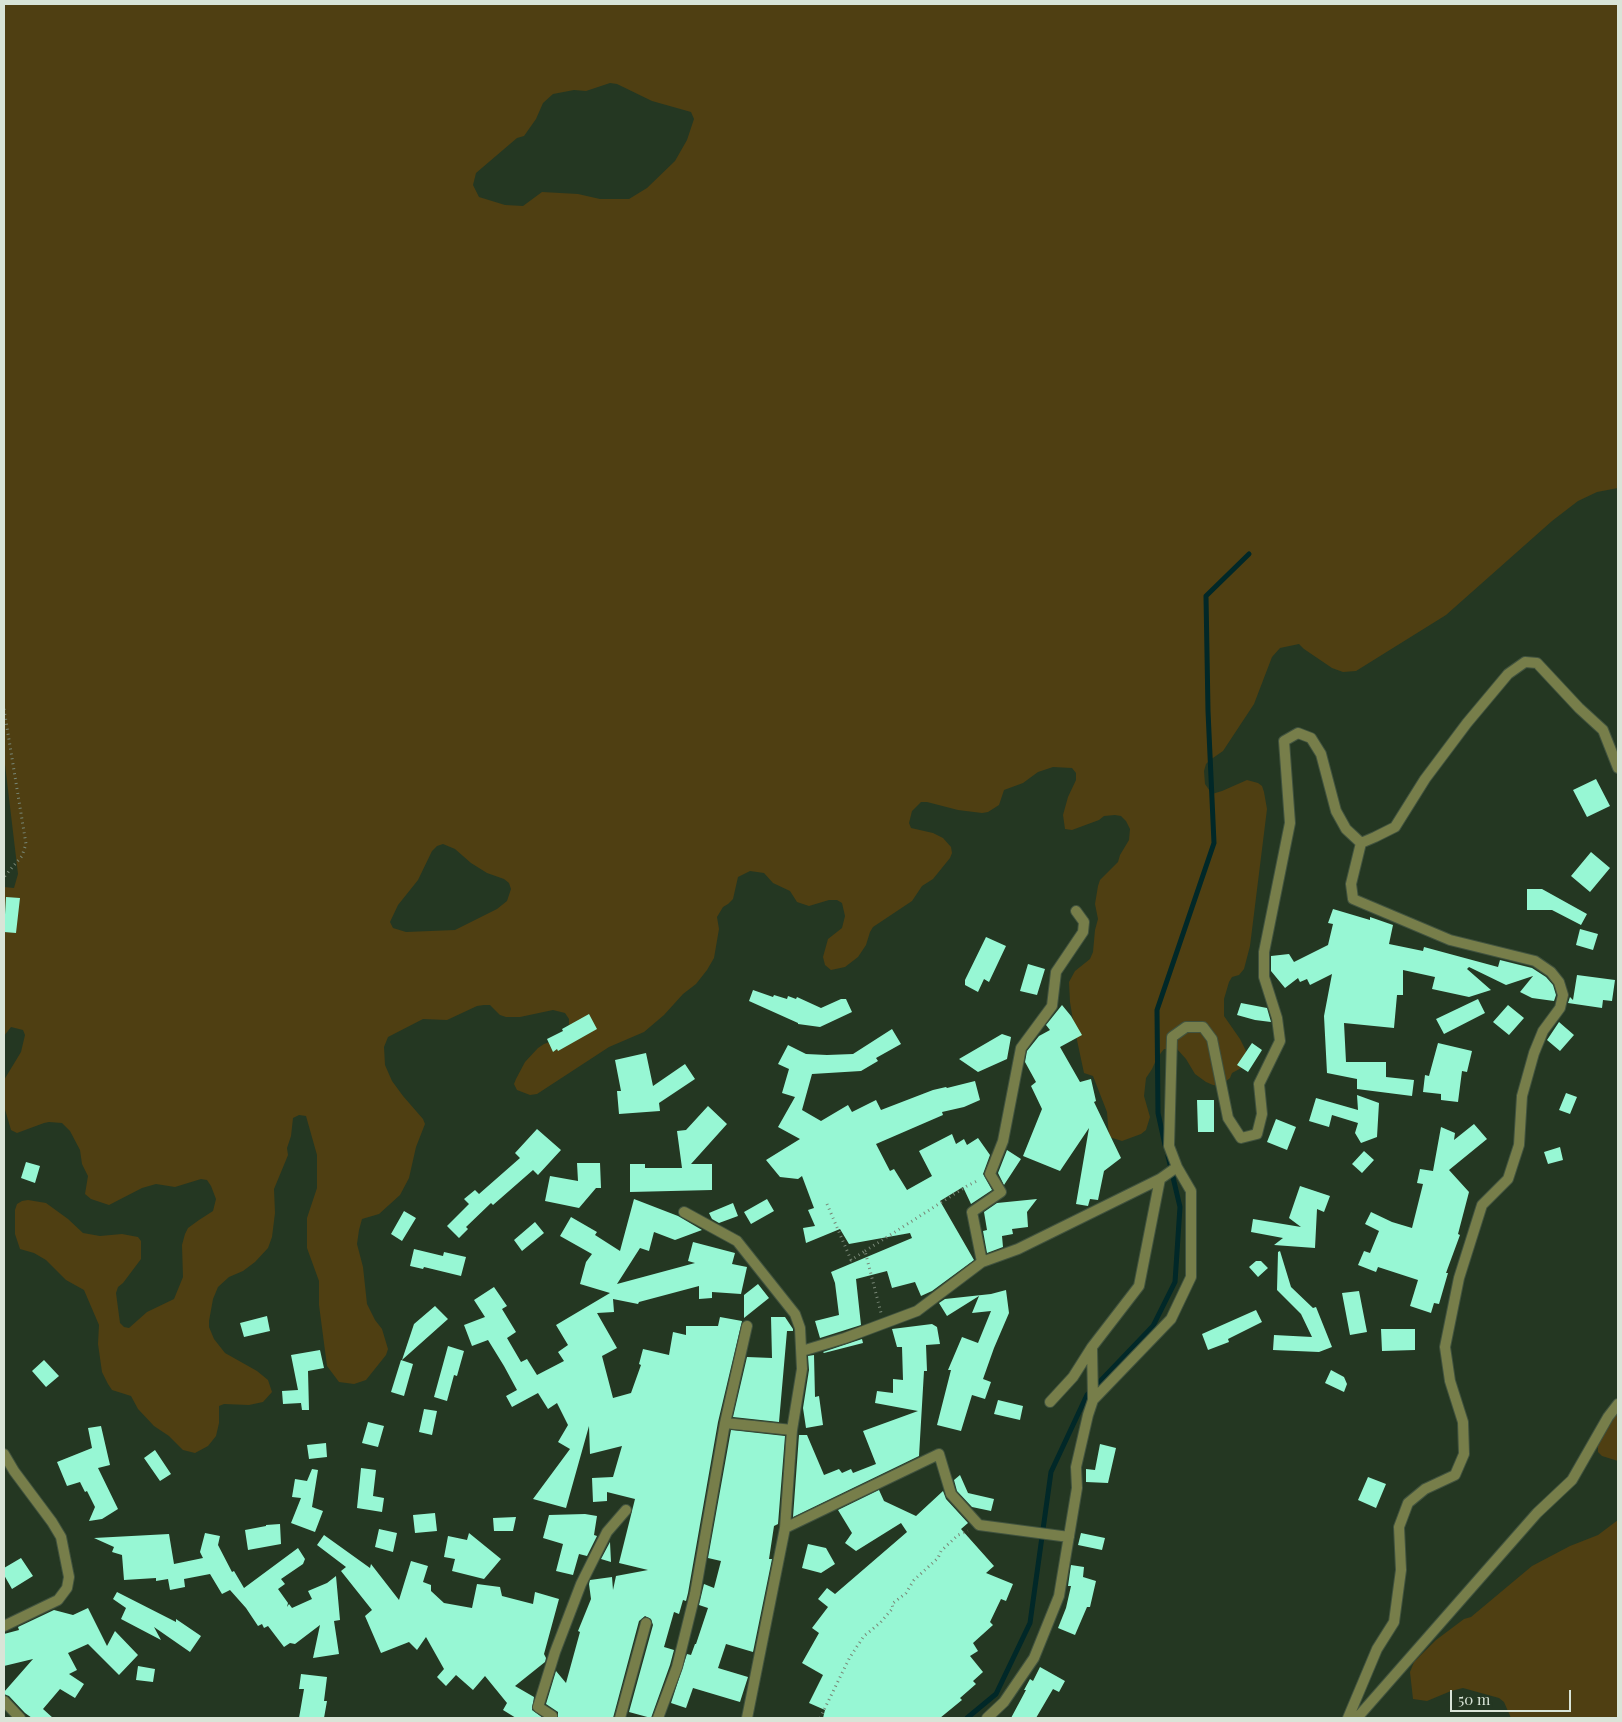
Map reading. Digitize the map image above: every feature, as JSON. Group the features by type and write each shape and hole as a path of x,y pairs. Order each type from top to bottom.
{"street":[{"path":"1361,843 1376,838 1395,827 1425,779 1466,723 1508,674 1525,662 1537,663 1579,708 1603,730 1618,768"},
{"path":"1093,1400 1171,1319 1191,1277 1191,1191 1169,1146 1172,1037 1186,1026 1204,1027 1212,1039 1228,1118 1241,1138 1257,1134 1262,1114 1258,1084 1280,1042 1277,1018 1264,976 1264,952 1290,823 1284,741 1298,733 1311,738 1321,754 1336,811 1346,829 1361,843"},
{"path":"1348,1718 1377,1649 1394,1622 1401,1570 1399,1527 1408,1503 1425,1490 1455,1475 1464,1454 1462,1422 1450,1381 1445,1347 1459,1278 1482,1205 1508,1178 1519,1146 1522,1096 1534,1053 1543,1031 1560,1008 1563,994 1559,982 1551,972 1535,961 1450,940 1353,899 1350,884 1361,843"},
{"path":"982,1262 972,1212 1001,1192 990,1174 1003,1141 1020,1048 1052,1006 1056,972 1083,932 1084,922 1076,910"},
{"path":"802,1351 917,1311 982,1262 1018,1249 1160,1179 1178,1167"},
{"path":"1050,1402 1073,1377 1092,1347 1139,1286 1160,1179"},
{"path":"684,1212 737,1241 795,1314 800,1328 802,1369 792,1430 785,1528 747,1718"},
{"path":"658,1718 677,1667 695,1594 725,1423 747,1326"},
{"path":"987,1718 1004,1702 1034,1658 1058,1596 1077,1488 1076,1467 1093,1400 1092,1347"},
{"path":"1358,1718 1497,1558 1537,1514 1572,1480 1608,1417 1618,1404"},
{"path":"725,1423 792,1430"},
{"path":"4,1454 61,1537 69,1577 66,1588 58,1600 4,1626"},
{"path":"785,1528 939,1454 951,1494 979,1525 1069,1537"},
{"path":"555,1717 538,1707 555,1652 581,1584 607,1532 626,1510"},
{"path":"620,1718 646,1623"},
{"path":"4,1701 20,1718"}],"path":[{"path":"4,708 26,844 22,856 4,877"},
{"path":"826,1204 850,1260 967,1186 990,1174"},
{"path":"865,1251 884,1324"},
{"path":"820,1718 850,1657 864,1636 880,1623 893,1608 892,1604 906,1593 914,1580 938,1558 941,1552 958,1535 979,1525"}],"shaded area":[{"path":"4,4 1618,4 1618,488 1597,492 1578,501 1552,521 1446,615 1356,671 1343,672 1332,668 1299,644 1280,648 1272,657 1254,704 1223,751 1206,764 1204,771 1205,784 1212,794 1247,780 1258,783 1262,786 1267,809 1250,946 1244,969 1239,975 1232,977 1224,999 1224,1016 1240,1039 1248,1055 1245,1066 1232,1073 1230,1078 1219,1086 1213,1085 1195,1074 1177,1049 1164,1049 1146,1078 1144,1096 1150,1117 1146,1130 1141,1134 1122,1141 1109,1137 1107,1112 1093,1076 1084,1073 1070,1002 1069,982 1075,971 1090,959 1093,952 1098,919 1095,904 1098,886 1100,880 1118,862 1129,840 1130,829 1126,821 1121,816 1104,816 1099,820 1072,830 1065,829 1063,815 1068,797 1076,780 1076,773 1072,768 1053,767 1038,772 1023,783 1004,790 999,805 988,812 958,810 921,802 912,811 909,823 911,828 933,833 943,838 951,847 952,853 950,858 933,879 922,886 912,901 873,927 866,945 858,957 845,967 831,970 825,965 823,957 828,939 842,928 845,916 842,903 837,900 829,900 809,906 797,902 790,891 773,883 764,873 750,871 738,877 733,899 723,907 717,917 719,929 714,958 696,984 644,1032 609,1047 537,1094 530,1095 517,1090 514,1084 525,1062 538,1048 555,1040 569,1025 569,1019 565,1013 553,1010 520,1017 506,1017 500,1015 490,1005 484,1005 477,1006 447,1020 423,1019 388,1037 384,1047 385,1065 392,1081 425,1124 416,1147 409,1178 400,1195 379,1214 362,1219 357,1244 363,1267 367,1304 382,1329 388,1349 386,1355 366,1380 354,1384 339,1382 327,1366 319,1305 319,1281 307,1248 307,1218 317,1188 317,1155 306,1116 299,1115 293,1118 291,1136 287,1148 288,1155 274,1189 275,1213 272,1237 268,1248 255,1262 243,1271 229,1277 218,1287 213,1299 209,1321 209,1327 214,1339 225,1353 257,1371 268,1380 272,1392 263,1402 249,1405 224,1404 219,1406 219,1423 216,1436 208,1446 195,1453 183,1450 169,1436 154,1426 138,1409 131,1396 112,1390 108,1384 102,1372 98,1344 99,1325 84,1290 66,1280 46,1260 34,1253 20,1249 15,1234 15,1210 17,1204 28,1200 46,1203 83,1233 100,1236 122,1234 138,1237 141,1241 141,1259 118,1287 116,1293 120,1323 124,1327 129,1328 147,1312 174,1299 183,1277 182,1245 185,1234 188,1228 213,1211 216,1199 207,1180 201,1179 175,1187 156,1184 142,1188 109,1205 91,1199 85,1194 88,1176 82,1164 80,1150 70,1131 62,1123 44,1123 17,1133 11,1130 4,1106 4,1080 21,1052 25,1035 23,1030 11,1027 4,1036 4,887 14,888 18,874 4,756","holes":["610,83 617,84 652,101 691,112 694,119 687,140 675,161 647,188 629,199 600,199 578,194 542,192 523,206 505,205 479,197 473,185 476,173 517,138 524,136 536,119 543,103 553,94 574,90 586,91","443,844 455,849 471,863 487,873 504,879 509,883 511,889 507,901 497,909 455,930 406,932 393,928 390,922 398,905 418,880 432,851 437,846"]},
{"path":"1618,1412 1618,1461 1602,1456 1598,1452 1598,1433"},
{"path":"1618,1520 1618,1718 1511,1718 1504,1702 1499,1698 1463,1688 1427,1701 1413,1699 1410,1672 1414,1662 1436,1640 1464,1619 1471,1617 1532,1566 1570,1546 1598,1535"}],"building":[{"path":"1596,779 1610,806 1587,817 1573,790"},
{"path":"1591,852 1610,868 1590,892 1571,876"},
{"path":"1527,889 1542,889 1587,914 1581,925 1552,910 1527,910"},
{"path":"6,897 20,898 16,933 4,932"},
{"path":"1333,909 1370,920 1370,917 1393,925 1389,944 1423,951 1424,947 1498,967 1500,960 1532,968 1546,977 1553,985 1556,995 1554,1001 1532,998 1520,992 1533,976 1506,985 1469,967 1467,969 1491,990 1469,997 1432,989 1435,977 1403,970 1403,995 1397,995 1394,1028 1344,1023 1346,1062 1386,1062 1386,1077 1414,1080 1412,1096 1357,1089 1357,1079 1327,1073 1324,1016 1332,974 1310,985 1307,979 1300,982 1298,978 1285,988 1271,971 1271,956 1289,954 1294,962 1328,945 1333,924 1328,923"},
{"path":"1580,929 1598,934 1593,950 1576,945"},
{"path":"986,937 1006,946 989,982 984,979 978,992 965,985 965,980"},
{"path":"1028,964 1045,969 1037,995 1020,991"},
{"path":"1577,975 1615,980 1612,1001 1603,1000 1602,1008 1568,1003 1570,997 1573,1000"},
{"path":"753,990 773,997 774,995 787,999 788,996 796,999 797,997 821,1008 841,999 846,999 852,1012 820,1027 798,1024 749,1001"},
{"path":"1478,999 1485,1013 1444,1034 1436,1019"},
{"path":"1241,1003 1267,1008 1271,1022 1237,1015"},
{"path":"1062,1005 1082,1035 1060,1047 1080,1082 1091,1079 1096,1101 1094,1102 1121,1158 1104,1171 1098,1200 1090,1199 1088,1206 1076,1204 1089,1128 1060,1171 1023,1156 1042,1109 1031,1086 1036,1082 1025,1062 1027,1051 1039,1036 1050,1030 1046,1025"},
{"path":"1508,1005 1524,1018 1509,1035 1493,1022"},
{"path":"589,1014 597,1029 553,1052 547,1039"},
{"path":"1559,1022 1574,1035 1560,1051 1547,1040"},
{"path":"892,1029 901,1044 876,1058 878,1061 861,1071 812,1074 802,1110 821,1121 848,1105 852,1112 876,1100 881,1110 933,1090 975,1081 980,1100 964,1107 942,1112 943,1115 876,1144 890,1171 894,1169 907,1190 932,1176 919,1151 952,1134 956,1144 964,1139 967,1145 978,1138 990,1155 983,1174 992,1190 971,1204 963,1187 940,1201 974,1260 932,1291 921,1296 915,1282 892,1288 887,1271 856,1279 861,1325 820,1338 815,1321 839,1315 835,1283 831,1272 912,1238 910,1233 849,1244 840,1229 806,1243 803,1228 815,1226 808,1210 814,1208 802,1176 798,1179 780,1177 766,1160 800,1139 778,1127 795,1097 782,1093 789,1069 778,1064 788,1045 806,1054 853,1054"},
{"path":"1002,1034 1011,1037 1007,1059 978,1072 959,1059"},
{"path":"1252,1043 1262,1050 1248,1072 1237,1065"},
{"path":"1438,1043 1472,1051 1467,1072 1462,1071 1458,1102 1441,1100 1441,1094 1423,1092 1425,1075 1429,1076"},
{"path":"646,1053 653,1086 685,1064 695,1079 659,1103 660,1111 619,1114 617,1091 621,1091 615,1060"},
{"path":"1566,1093 1577,1097 1570,1114 1559,1110"},
{"path":"1357,1095 1379,1103 1377,1137 1361,1143 1355,1133 1358,1123 1332,1115 1329,1127 1309,1121 1316,1098 1358,1110"},
{"path":"1197,1100 1214,1100 1214,1132 1198,1132"},
{"path":"708,1106 727,1124 691,1164 712,1164 712,1190 630,1192 630,1164 645,1164 645,1168 682,1168 677,1131 686,1130"},
{"path":"1276,1119 1296,1127 1287,1150 1267,1142"},
{"path":"1474,1124 1487,1139 1449,1170 1469,1192 1458,1234 1460,1235 1446,1273 1448,1273 1439,1304 1434,1303 1431,1313 1410,1306 1418,1280 1378,1267 1376,1272 1358,1265 1364,1251 1370,1253 1379,1231 1365,1224 1371,1212 1392,1222 1412,1228 1423,1184 1417,1183 1420,1169 1433,1171 1441,1127 1455,1133 1454,1140"},
{"path":"537,1129 561,1150 538,1175 533,1170 493,1205 491,1203 466,1227 468,1229 459,1238 447,1226 469,1204 464,1199 475,1190 479,1194 520,1158 515,1153"},
{"path":"1560,1147 1563,1160 1548,1164 1544,1152"},
{"path":"1007,1150 1021,1159 1004,1185 998,1173"},
{"path":"1364,1151 1374,1160 1362,1173 1352,1164"},
{"path":"26,1162 40,1166 35,1183 21,1178"},
{"path":"577,1163 600,1163 601,1188 596,1188 579,1208 545,1201 550,1176 578,1181"},
{"path":"1300,1186 1330,1196 1324,1212 1317,1209 1315,1248 1274,1245 1283,1238 1251,1232 1253,1219 1301,1227 1289,1218"},
{"path":"634,1199 678,1216 702,1230 675,1240 654,1232 649,1251 640,1248 617,1284 695,1263 688,1261 693,1242 735,1253 732,1264 747,1267 741,1294 712,1292 712,1298 699,1299 699,1286 639,1302 638,1304 613,1299 614,1312 597,1313 617,1348 602,1356 613,1398 631,1393 641,1365 639,1364 643,1349 669,1355 673,1332 686,1335 686,1326 718,1326 720,1317 742,1321 718,1422 688,1593 686,1601 683,1600 679,1614 674,1612 664,1647 674,1650 651,1718 629,1712 653,1625 651,1619 645,1616 639,1621 613,1718 558,1718 558,1712 546,1704 556,1671 566,1683 580,1632 578,1631 591,1599 590,1580 612,1577 613,1590 616,1576 648,1570 619,1563 635,1499 607,1492 607,1501 593,1502 592,1478 613,1477 622,1446 590,1454 589,1426 566,1508 533,1499 570,1449 558,1442 568,1425 557,1403 548,1409 538,1393 512,1407 506,1396 517,1390 504,1366 488,1340 472,1346 464,1325 485,1317 474,1300 494,1287 507,1306 502,1309 516,1332 507,1338 521,1362 527,1359 537,1375 564,1361 558,1352 568,1345 556,1325 610,1293 580,1284 586,1262 592,1254 560,1236 571,1217 597,1232 595,1235 620,1251"},
{"path":"767,1199 774,1211 751,1224 744,1212"},
{"path":"1037,1199 1027,1212 1028,1227 1012,1229 1013,1234 1002,1236 1003,1247 987,1253 983,1231 987,1230 984,1212 997,1203"},
{"path":"733,1203 738,1216 719,1223 712,1219 709,1213"},
{"path":"404,1211 416,1218 402,1241 391,1234"},
{"path":"535,1222 544,1233 522,1251 514,1240"},
{"path":"414,1249 443,1256 444,1252 466,1257 461,1276 424,1267 423,1269 410,1266"},
{"path":"1280,1251 1291,1287 1313,1308 1316,1307 1332,1347 1319,1352 1273,1350 1274,1335 1312,1337 1301,1314 1277,1290 1278,1252"},
{"path":"1256,1261 1261,1261 1268,1268 1258,1277 1249,1267"},
{"path":"758,1284 769,1298 744,1318 744,1295"},
{"path":"1006,1290 1009,1313 983,1379 991,1382 985,1399 972,1395 961,1431 937,1425 951,1370 948,1370 962,1337 978,1343 991,1311 972,1313 979,1296 947,1316 939,1303 945,1299 991,1294"},
{"path":"1359,1291 1367,1332 1350,1335 1342,1293"},
{"path":"435,1306 448,1319 402,1360 414,1324"},
{"path":"1256,1310 1262,1322 1228,1339 1229,1342 1208,1350 1202,1334"},
{"path":"267,1316 270,1331 244,1337 240,1323"},
{"path":"771,1317 785,1317 793,1329 793,1331 787,1331 779,1422 733,1417 747,1357 772,1358"},
{"path":"932,1324 937,1327 940,1344 926,1345 927,1371 924,1371 919,1456 793,1517 799,1435 807,1435 824,1475 839,1469 842,1473 851,1469 853,1473 876,1464 863,1431 918,1411 875,1403 877,1391 893,1393 893,1379 903,1380 902,1347 897,1347 892,1329"},
{"path":"1381,1329 1415,1329 1415,1350 1382,1351"},
{"path":"862,1339 863,1343 823,1352"},
{"path":"448,1346 464,1351 457,1376 454,1375 447,1401 434,1397"},
{"path":"320,1350 324,1368 308,1371 309,1410 302,1410 301,1403 283,1404 282,1391 298,1390 291,1355"},
{"path":"814,1355 815,1397 819,1396 823,1425 806,1428 803,1408 809,1370 808,1356"},
{"path":"44,1360 59,1376 46,1387 32,1371"},
{"path":"401,1360 413,1364 404,1396 391,1392"},
{"path":"1331,1370 1344,1377 1347,1384 1344,1392 1325,1383"},
{"path":"998,1400 1023,1406 1020,1420 994,1414"},
{"path":"424,1409 437,1411 432,1435 419,1432"},
{"path":"368,1422 384,1426 378,1447 362,1443"},
{"path":"101,1426 110,1465 98,1468 118,1509 102,1519 89,1521 95,1507 87,1491 85,1492 80,1482 67,1486 57,1462 92,1448 88,1428"},
{"path":"731,1430 785,1436 778,1524 774,1526 769,1559 772,1559 753,1652 726,1644 718,1668 748,1677 740,1702 693,1688 686,1708 671,1703 687,1654 691,1655 708,1608 699,1605 704,1584 714,1588 721,1561 708,1558"},
{"path":"326,1443 327,1457 309,1459 307,1445"},
{"path":"1100,1444 1116,1448 1108,1483 1086,1482 1086,1469 1095,1470"},
{"path":"155,1450 171,1474 160,1481 144,1458"},
{"path":"361,1468 376,1470 373,1496 384,1498 382,1512 357,1508"},
{"path":"312,1469 318,1470 312,1507 323,1511 315,1532 291,1523 301,1498 292,1497 295,1479 307,1481"},
{"path":"960,1475 968,1493 994,1499 991,1511 972,1507 957,1491 954,1480"},
{"path":"1368,1477 1386,1484 1376,1508 1358,1500"},
{"path":"879,1490 884,1501 916,1516 943,1491 946,1499 968,1523 961,1529 994,1566 986,1573 1013,1584 1006,1601 1001,1599 990,1622 993,1625 973,1643 978,1651 970,1656 983,1672 973,1681 976,1684 960,1698 962,1700 940,1718 823,1718 825,1710 809,1703 823,1675 802,1663 819,1633 812,1628 828,1607 818,1599 827,1588 835,1594 907,1532 901,1523 856,1551 845,1543 852,1533 838,1510"},
{"path":"435,1513 437,1531 415,1533 413,1515"},
{"path":"585,1514 597,1516 594,1535 597,1536 587,1556 579,1554 573,1575 556,1571 563,1544 543,1538 549,1515"},
{"path":"516,1517 513,1531 494,1531 493,1518"},
{"path":"280,1524 281,1544 248,1550 245,1530"},
{"path":"379,1529 397,1533 393,1552 375,1547"},
{"path":"205,1533 220,1536 218,1545 232,1572 234,1571 244,1588 298,1548 305,1559 303,1564 281,1579 285,1584 278,1589 288,1603 287,1607 289,1604 292,1608 312,1599 308,1591 327,1583 336,1576 340,1620 334,1621 339,1654 313,1658 320,1625 295,1644 290,1643 284,1647 268,1626 264,1628 262,1624 258,1626 246,1608 230,1590 222,1594 210,1574 184,1579 185,1587 170,1590 168,1579 156,1581 156,1578 124,1580 122,1555 112,1552 114,1547 94,1538 169,1534 174,1564 203,1558 200,1552"},
{"path":"469,1533 501,1559 484,1579 452,1571 455,1559 444,1557 448,1536 467,1540"},
{"path":"1081,1533 1105,1538 1102,1550 1078,1545"},
{"path":"324,1535 370,1568 371,1564 399,1600 411,1561 428,1566 423,1582 431,1585 431,1591 444,1603 472,1608 477,1584 500,1587 502,1596 533,1604 535,1592 559,1599 544,1654 545,1662 515,1686 534,1697 532,1710 543,1718 516,1718 503,1710 507,1703 485,1676 473,1690 456,1675 446,1686 437,1677 444,1669 426,1637 417,1650 409,1642 381,1653 365,1616 372,1610 341,1571 346,1567 317,1545"},
{"path":"610,1542 611,1562 601,1559"},
{"path":"808,1544 826,1548 835,1564 821,1573 802,1568"},
{"path":"21,1558 33,1576 12,1589 4,1575 4,1568"},
{"path":"1071,1565 1084,1567 1083,1577 1096,1581 1090,1607 1087,1607 1075,1635 1058,1628 1066,1608 1071,1586 1068,1586"},
{"path":"117,1592 176,1622 176,1619 201,1636 190,1652 154,1627 161,1640 121,1619 126,1608 113,1599"},
{"path":"88,1608 107,1646 115,1631 138,1655 119,1675 88,1644 68,1653 77,1670 69,1674 84,1684 75,1698 60,1689 43,1709 53,1718 32,1718 4,1692 33,1659 4,1666 4,1634 19,1630 18,1627 54,1610 73,1615"},
{"path":"138,1666 155,1669 153,1682 136,1680"},
{"path":"1040,1667 1065,1681 1059,1692 1053,1689 1036,1718 1011,1718 1030,1679 1033,1681"},
{"path":"301,1674 327,1677 324,1701 327,1701 324,1718 299,1718 304,1689 299,1689"}],"waterway":[{"path":"1165,1145 1158,1113 1157,1010 1214,843 1208,711 1206,596 1249,554"},
{"path":"967,1718 996,1694 1030,1623 1051,1472 1087,1395 1153,1326 1175,1282 1180,1207 1168,1156"}]}
